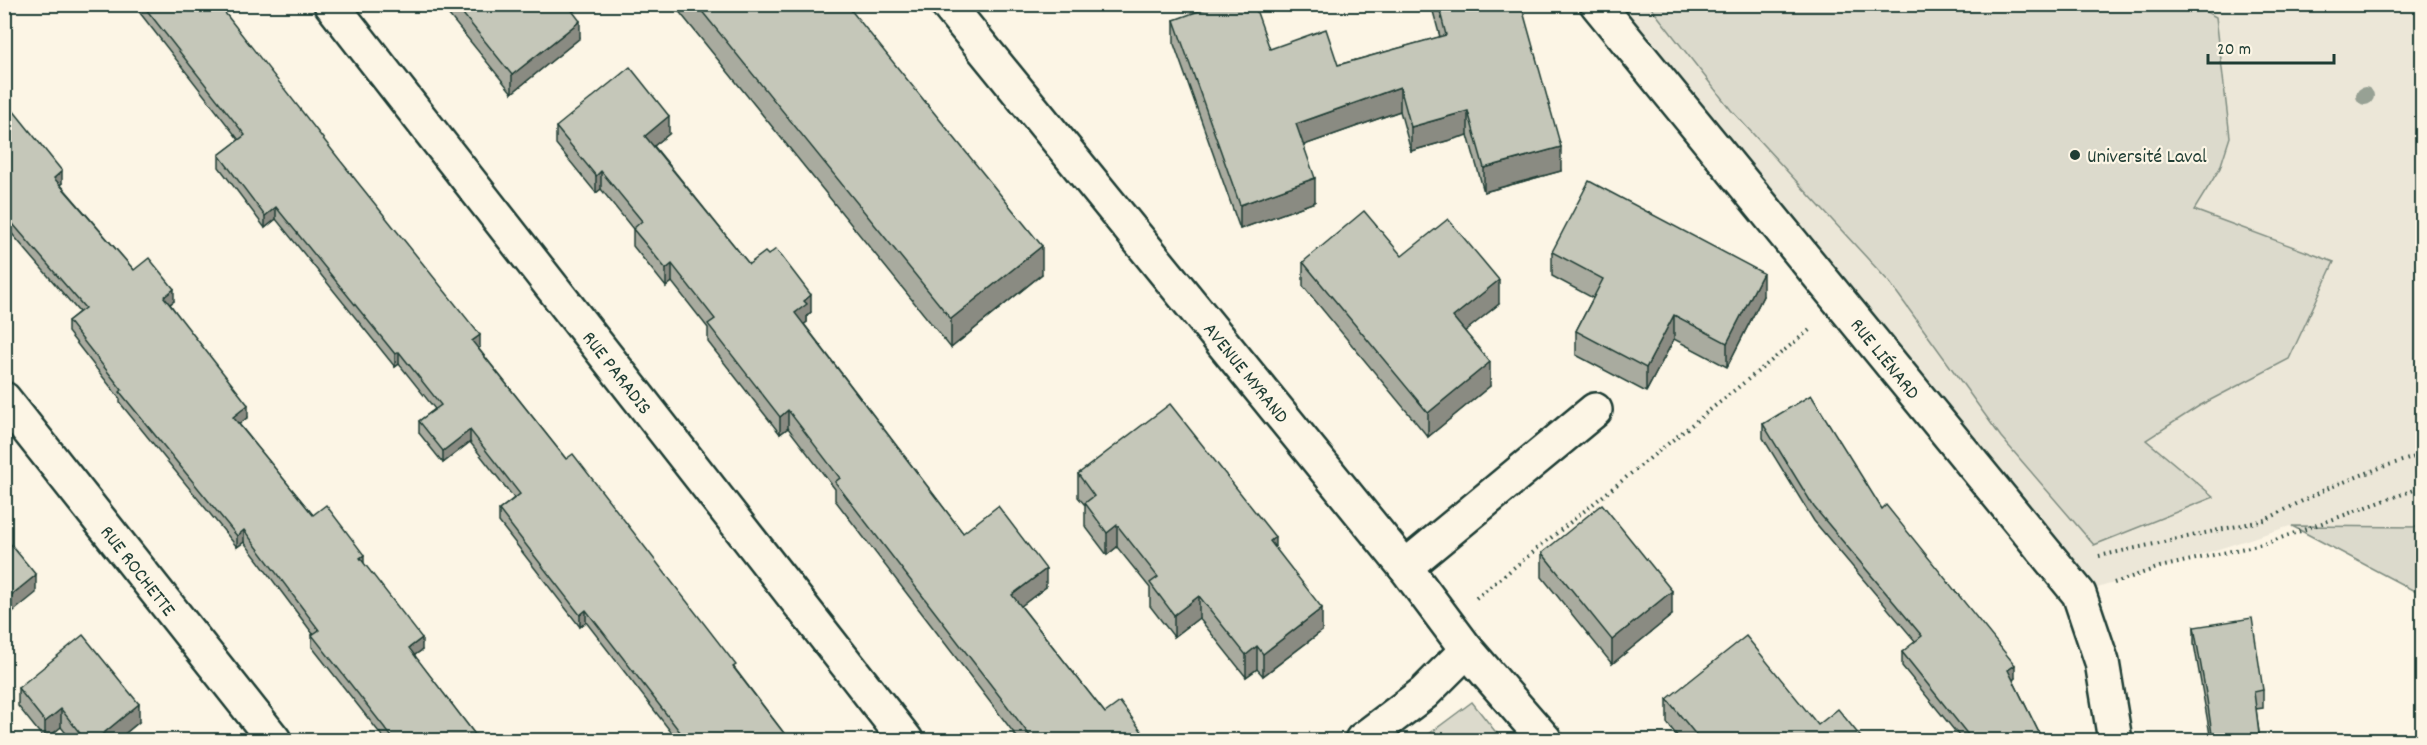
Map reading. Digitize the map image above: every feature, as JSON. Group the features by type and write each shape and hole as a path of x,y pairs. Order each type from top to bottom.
{"street":[{"name":"RUE PARADIS","path":"331,4 906,741"},
{"name":"AVENUE MYRAND","path":"947,4 1405,567 1467,650 1545,741"},
{"name":"RUE LIÉNARD","path":"1597,4 2079,594 2102,662 2115,741"},
{"name":"RUE ROCHETTE","path":"4,399 274,741"},
{"path":"1405,567 1595,410"},
{"path":"1362,741 1424,693 1467,650"}],"path":[{"path":"1467,650 1470,603 1844,305"},
{"path":"2054,565 2265,520 2326,489 2422,454"},
{"path":"2079,594 2160,567 2267,543 2420,488 2422,493"}],"shaded area":[{"path":"2191,4 2216,17 2230,137 2220,168 2194,210 2334,262 2289,359 2199,406 2146,440 2214,497 2094,545 2001,437 1890,283 1731,110 1649,5"},
{"name":"Université Laval","path":"1610,5 2422,5 2422,596 2290,526 2079,594"},
{"path":"2292,526 2422,527 2422,595"},
{"path":"1472,702 1502,740 1421,740"}],"building":[{"path":"142,4 218,4 480,335 472,341 566,459 573,454 736,665 733,667 790,741 687,741 586,610 580,615 499,510 520,494 470,430 443,451 419,421 441,405 399,352 395,354 276,207 265,216 219,155 245,135"},
{"path":"455,4 567,4 580,21 512,75"},
{"path":"696,4 846,4 1042,246 951,319"},
{"path":"1218,4 1254,4 1270,49 1326,29 1338,65 1446,35 1438,4 1521,4 1561,147 1484,168 1468,111 1411,127 1400,87 1296,124 1315,178 1240,205 1174,20"},
{"path":"630,67 669,116 645,136 749,264 765,252 768,255 776,249 811,295 804,301 807,304 795,313 963,533 998,506 1046,569 1012,595 1105,713 1120,702 1149,741 1034,741 835,482 840,478 788,410 780,417 708,324 715,319 672,264 666,269 633,229 642,221 601,171 596,176 556,127"},
{"path":"4,99 62,171 54,178 134,270 149,258 174,289 164,297 248,405 233,417 313,515 326,505 364,555 360,558 422,638 409,648 480,741 395,741 312,635 319,630 244,530 237,536 120,392 122,390 68,321 85,308 7,217 4,219"},
{"path":"1589,181 1763,273 1727,343 1674,315 1646,368 1576,331 1603,279 1552,252"},
{"path":"1364,211 1402,256 1448,219 1499,280 1453,317 1490,362 1428,413 1303,262"},
{"path":"1811,395 1882,509 1886,505 2015,665 2008,670 2043,741 1973,741 1902,652 1922,636 1814,507 1763,424"},
{"path":"1170,404 1275,537 1270,541 1322,608 1263,654 1257,646 1246,655 1199,596 1174,615 1150,583 1158,577 1117,525 1107,533 1085,503 1094,496 1078,474"},
{"path":"1602,504 1672,591 1612,640 1542,553"},
{"path":"4,536 36,575 4,601"},
{"path":"2252,618 2263,690 2254,692 2260,741 2213,741 2194,627"},
{"path":"83,635 139,704 94,741 86,741 61,709 45,722 18,688"},
{"path":"1746,636 1818,725 1838,709 1864,741 1701,741 1667,699"}],"place":[{"name":"Université Laval","path":"2075,155"}]}
